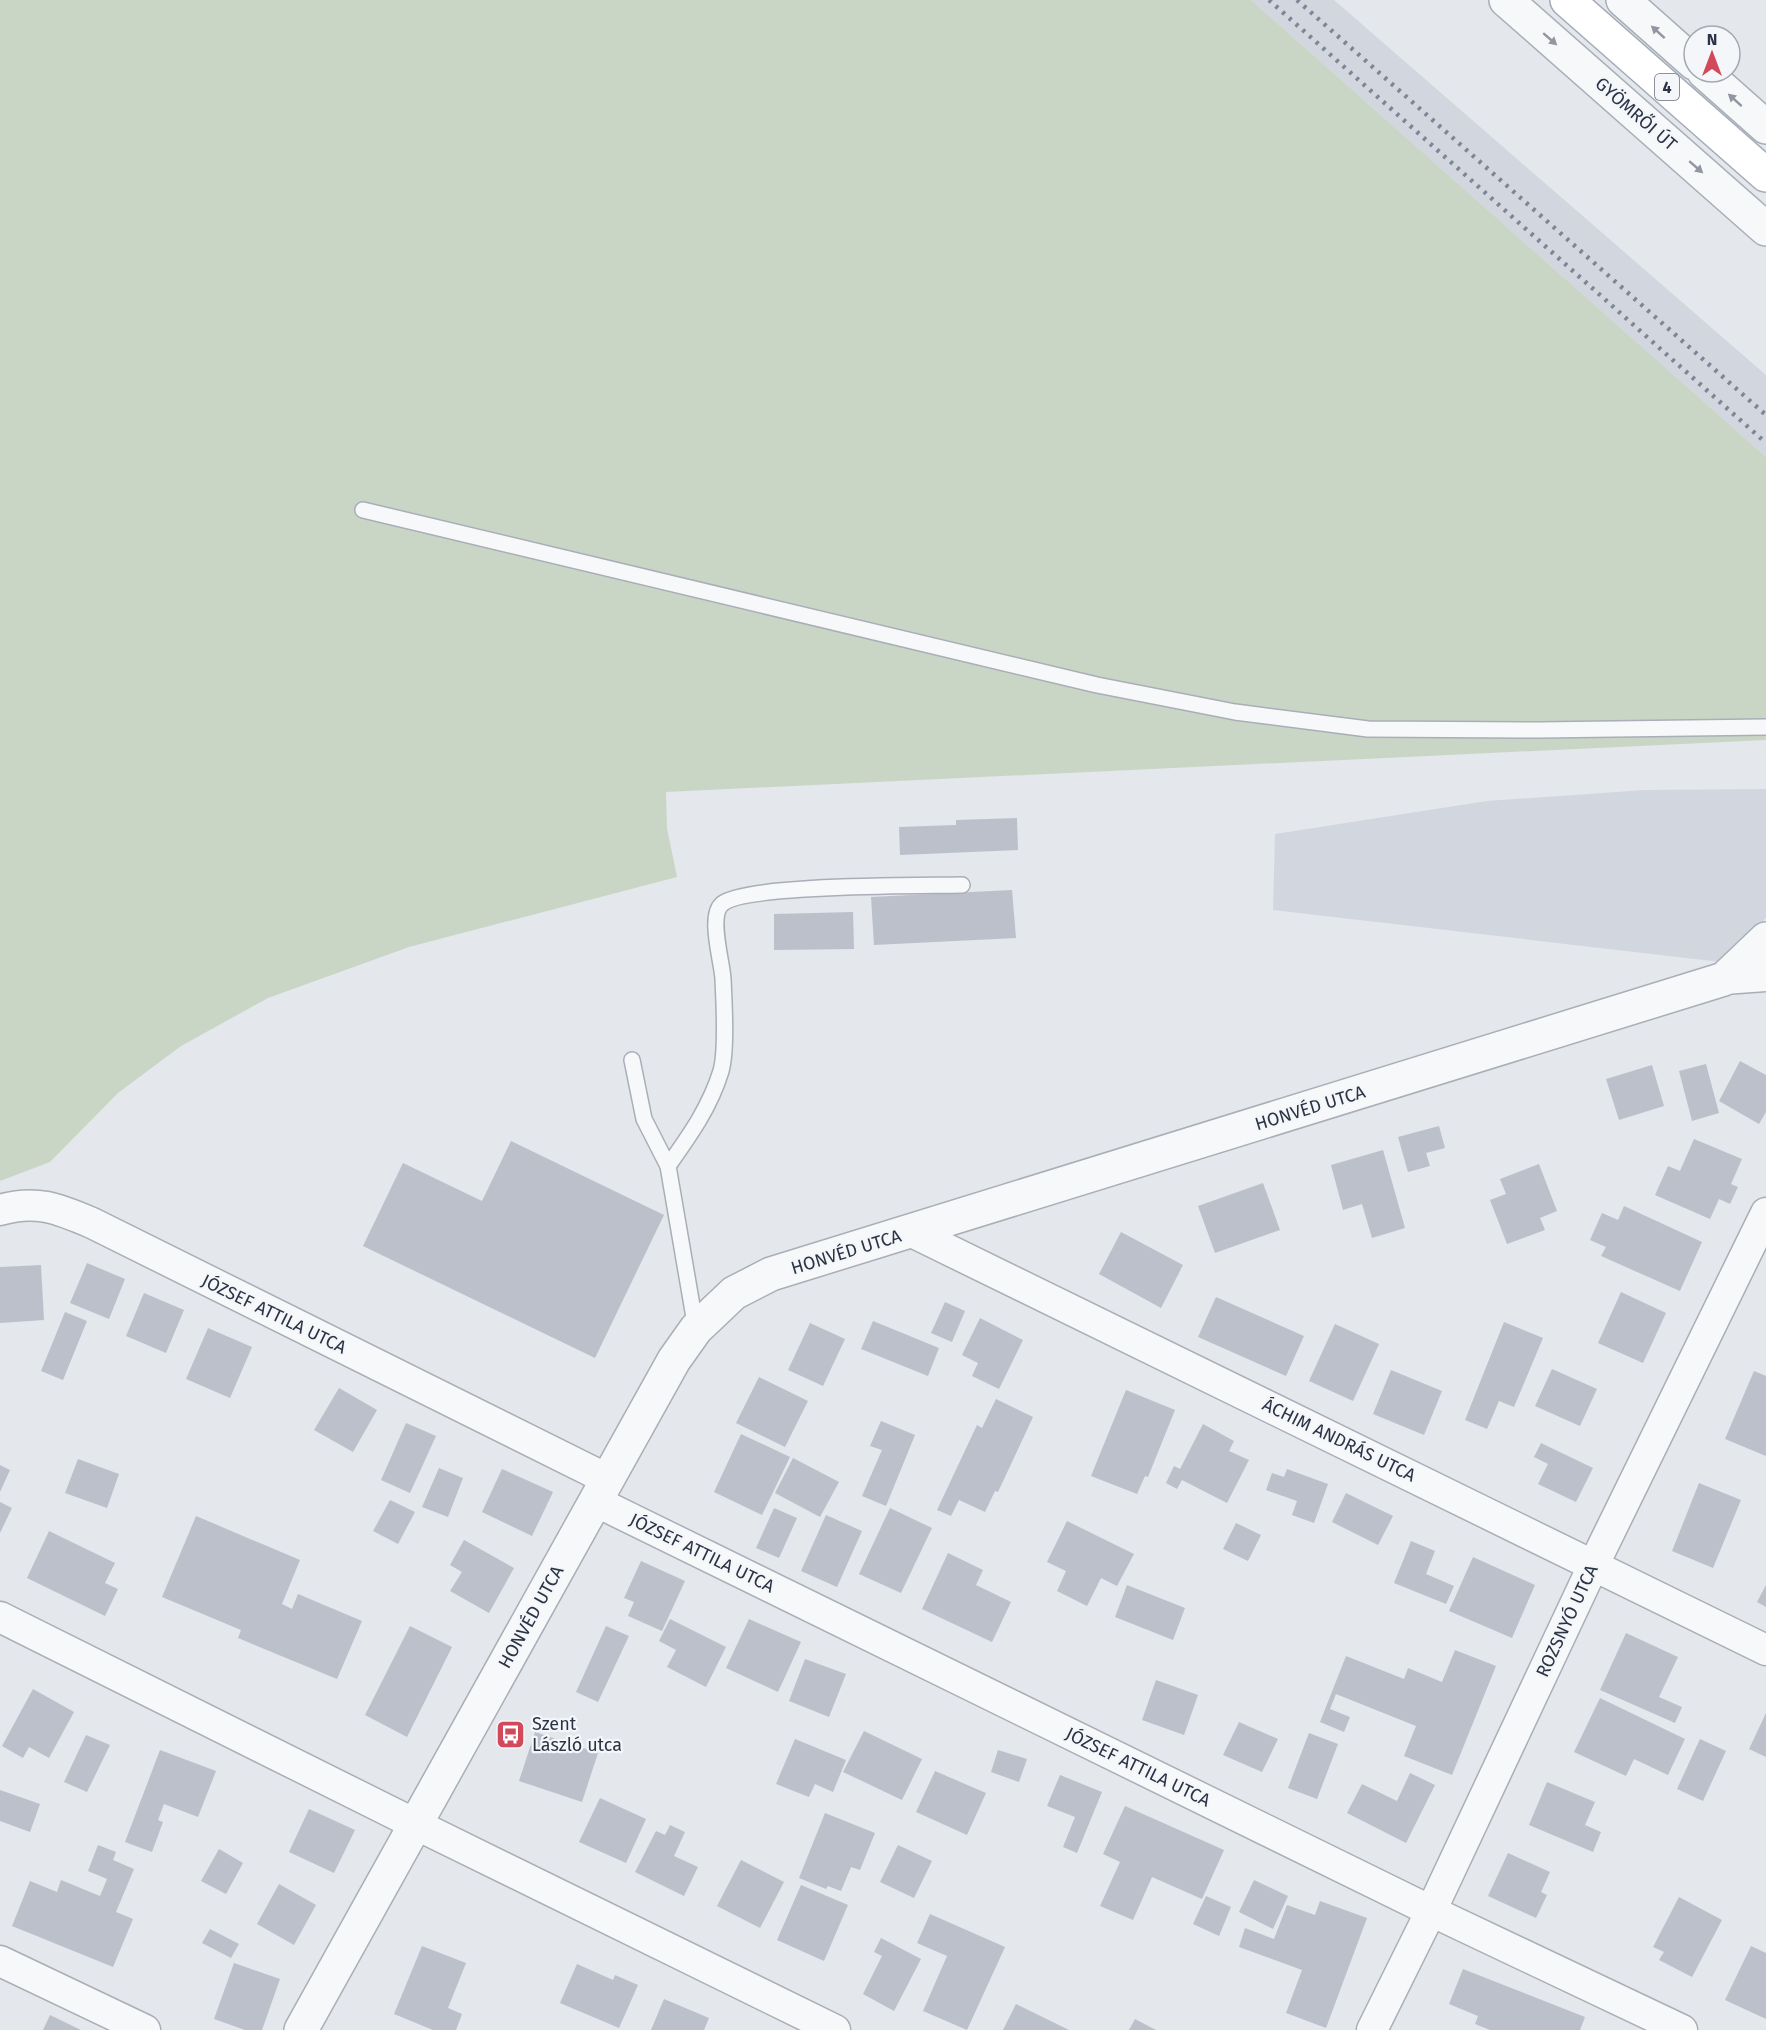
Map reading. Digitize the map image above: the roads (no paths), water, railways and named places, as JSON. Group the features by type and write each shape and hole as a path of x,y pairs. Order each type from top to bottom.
{"main road":[{"name":"4","path":"1567,0 1766,175"}],"street":[{"name":"GYÖMRŐI ÚT","path":"1506,0 1766,229"},
{"path":"1623,0 1682,52"},
{"path":"1718,84 1766,127"},
{"name":"HONVÉD UTCA","path":"301,2030 674,1360 696,1329 734,1293 771,1274 1724,978 1766,939"},
{"path":"1724,978 1766,976"},
{"name":"JÓZSEF ATTILA UTCA","path":"0,1210 18,1205 49,1207 92,1223 601,1490 1431,1911 1682,2030"},
{"name":"ROZSNYÓ UTCA","path":"1372,2030 1431,1911 1594,1564 1766,1213"},
{"name":"ÁCHIM ANDRÁS UTCA","path":"912,1232 1766,1650"},
{"path":"0,1617 835,2030"},
{"path":"0,1960 145,2030"}],"lane":[{"path":"363,510 1097,685 1235,712 1368,729 1539,730 1766,727"},
{"path":"668,1166 705,1113 722,1069 723,977 715,917 721,904 740,895 832,888 962,885"},
{"path":"632,1060 644,1119 668,1166 696,1329"}],"railway":[{"path":"1269,0 1766,443"},
{"path":"1297,0 1766,415"}],"place":[{"name":"Szent László utca","path":"511,1734"}]}
